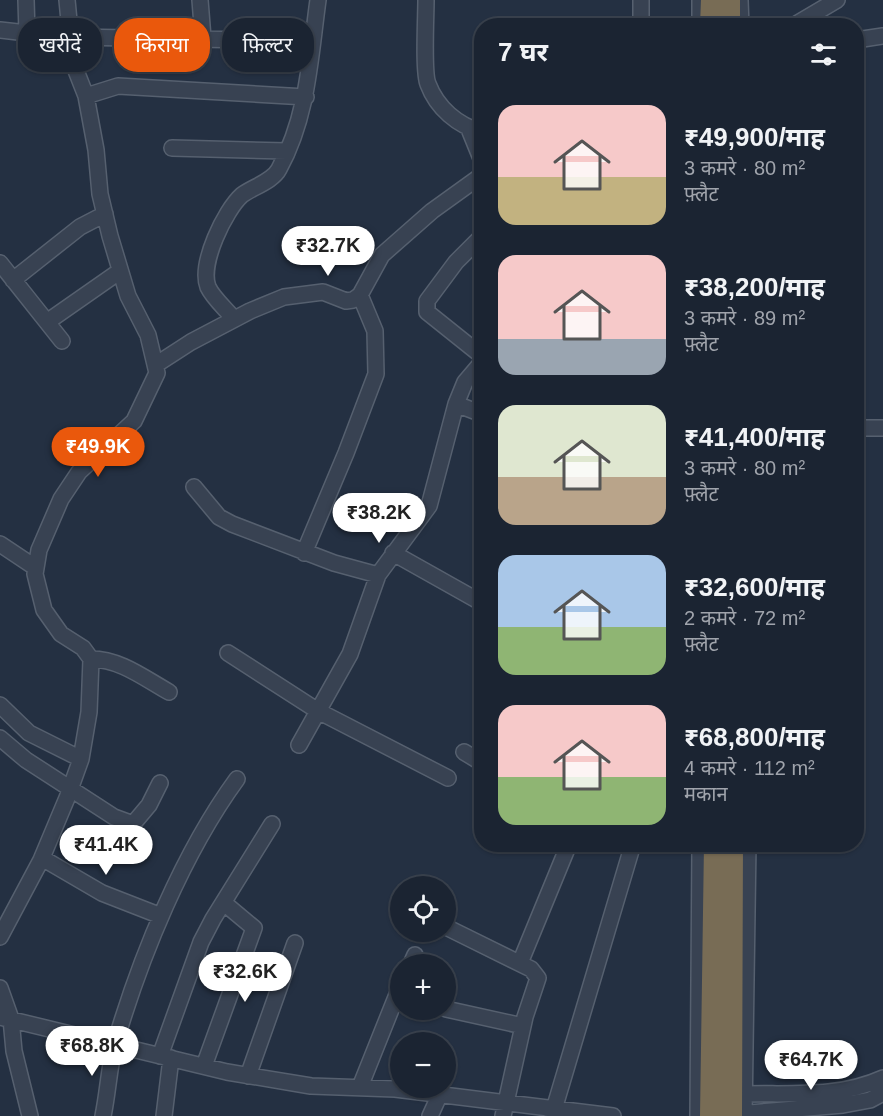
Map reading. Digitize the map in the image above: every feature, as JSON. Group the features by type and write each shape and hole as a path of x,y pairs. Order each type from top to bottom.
{"highway":[{"path":"711,18 712,0"},
{"path":"729,0 729,18"},
{"path":"711,1116 715,852"},
{"path":"738,1115 746,852"}],"street":[{"path":"26,0 27,18"},
{"path":"67,0 68,18"},
{"path":"200,0 201,18"},
{"path":"314,27 318,0"},
{"path":"426,0 428,84 449,117 474,130"},
{"path":"641,0 641,18"},
{"path":"700,0 700,18"},
{"path":"740,0 741,18"},
{"path":"807,18 837,0"},
{"path":"0,30 18,32"},
{"path":"864,39 883,36"},
{"path":"0,938 42,858 71,787 81,759 89,712 91,659 83,648 61,634 44,610 37,586 36,568 42,541 62,499 80,472 134,421 156,379 157,364 120,271 105,214 86,96 78,72"},
{"path":"234,319 209,288 206,274 210,251 231,206 243,194 278,172 306,97 311,72"},
{"path":"86,96 118,86 306,97"},
{"path":"172,148 287,151"},
{"path":"157,364 191,342 234,319 284,297 323,292 346,301 353,300 360,295 382,255 432,211 474,181"},
{"path":"13,280 80,227 105,214"},
{"path":"474,244 456,262 427,301 426,307 427,312 474,350"},
{"path":"0,263 62,341"},
{"path":"47,322 120,271"},
{"path":"304,553 376,374 375,330 360,295"},
{"path":"299,745 350,654 378,575 429,506 456,404 465,382 474,371"},
{"path":"456,404 474,411"},
{"path":"864,428 883,428"},
{"path":"194,487 225,521 304,553 378,575"},
{"path":"0,544 36,568"},
{"path":"393,553 474,599"},
{"path":"228,653 318,711 448,778"},
{"path":"91,659 106,659 122,665 169,692"},
{"path":"0,705 5,713 29,733 81,759"},
{"path":"0,738 27,760 114,817 133,824 149,805 160,783"},
{"path":"464,752 474,758"},
{"path":"103,1116 115,1045 161,916 205,826 237,778"},
{"path":"164,1116 165,1057 201,942 272,824"},
{"path":"520,963 566,852"},
{"path":"553,1112 631,852"},
{"path":"698,1116 700,852"},
{"path":"746,852 745,1094 738,1115 843,1105 871,1094"},
{"path":"42,858 102,893 161,916"},
{"path":"204,1066 254,928 224,903"},
{"path":"456,932 536,972 538,978 523,1026 505,1109"},
{"path":"248,1076 296,943"},
{"path":"0,988 5,1018 30,1116"},
{"path":"456,1011 523,1026"},
{"path":"360,1087 390,1012"},
{"path":"5,1018 248,1076 311,1086 390,1090"},
{"path":"864,1116 871,1094 883,1078"},
{"path":"745,1094 839,1092 871,1094"},
{"path":"430,1116 438,1098"},
{"path":"456,1098 505,1109 613,1116"}]}
